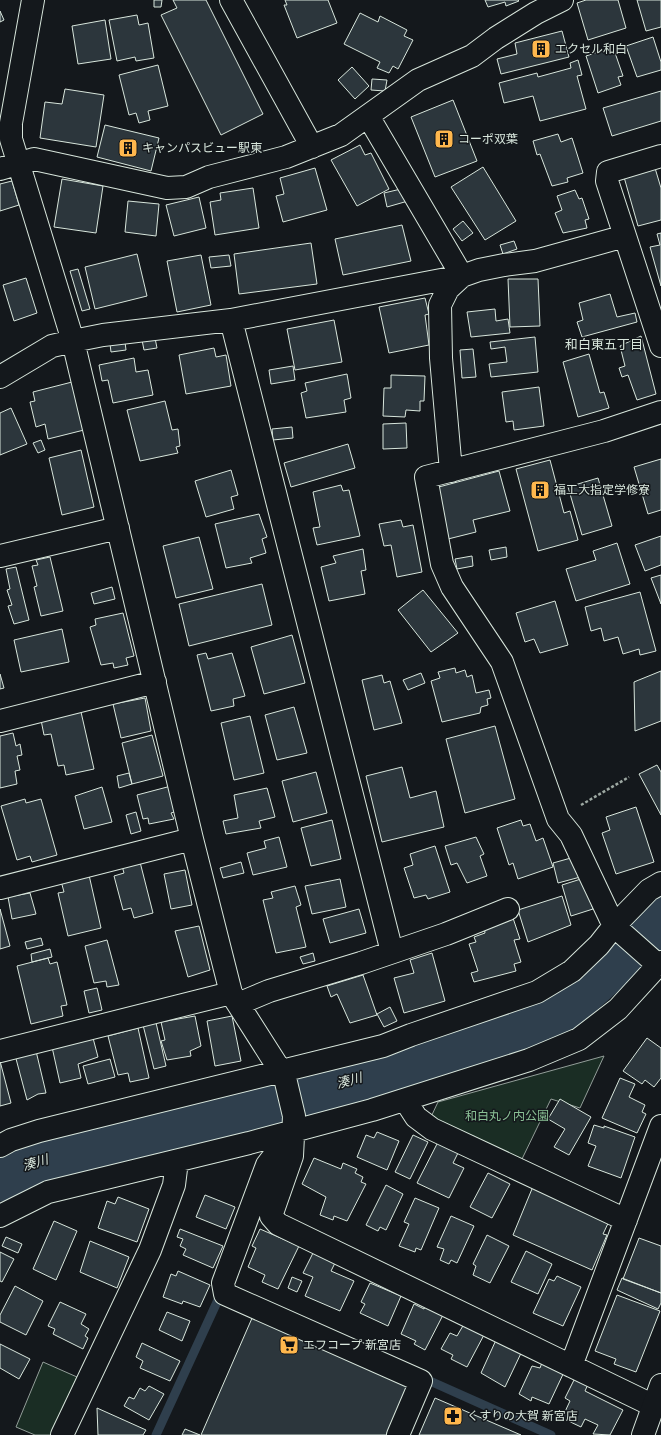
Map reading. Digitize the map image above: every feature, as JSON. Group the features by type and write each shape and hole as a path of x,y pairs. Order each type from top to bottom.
{"street":[{"path":"33,0 11,123 9,167 73,341 192,839 234,998 285,1078 294,1116 292,1156 271,1216 278,1224 654,1406"},
{"path":"231,0 312,147"},
{"path":"9,167 34,159 167,188 186,187 209,177 286,157 341,135 418,80 472,56 496,38 536,13 562,0"},
{"path":"368,116 462,276"},
{"path":"660,341 607,181 608,172 661,156"},
{"path":"0,377 52,346 73,341 103,335 231,320 535,261 625,236"},
{"path":"452,471 441,358 440,305 448,289 462,276"},
{"path":"231,320 392,952"},
{"path":"0,1216 48,1192 293,1131 405,1100 529,1060 579,1039 618,1009 660,964 614,926 571,834 558,819 502,662 452,587 442,564 426,477 604,431 661,412"},
{"path":"0,556 118,528"},
{"path":"0,720 155,682"},
{"path":"0,888 192,839"},
{"path":"0,1146 11,1140 39,1131 383,1046 537,992 572,971 599,945 614,926 649,890 661,883"},
{"path":"0,1051 269,991 361,963 446,934 508,909"},
{"path":"405,1100 416,1117 432,1129 626,1220"},
{"path":"571,1366 661,1126"},
{"path":"293,1131 267,1165 224,1289 421,1381 398,1435"},
{"path":"62,1435 150,1250 174,1185 177,1161"},
{"path":"643,1435 661,1385"}],"path":[{"path":"558,819 629,777"}],"green space":[{"name":"和白丸ノ内公園","path":"604,1056 580,1108 551,1099 522,1159 430,1119 438,1102"},
{"path":"43,1362 77,1377 52,1435 35,1435 16,1427"}],"building":[{"path":"154,0 162,0 161,7 154,7"},
{"path":"173,0 206,0 263,114 221,135 161,15 177,8"},
{"path":"285,0 328,0 337,23 297,38 284,5 287,5"},
{"path":"485,0 519,1 506,6 505,2 488,7"},
{"path":"586,0 618,0 626,28 588,40 577,3"},
{"path":"637,0 661,0 661,27 646,31"},
{"path":"0,11 4,20 0,22"},
{"path":"360,13 378,22 380,16 407,30 404,36 413,40 398,69 393,66 389,73 377,68 380,62 344,44"},
{"path":"137,15 139,25 148,23 154,58 136,61 135,57 117,61 109,20"},
{"path":"105,20 111,59 78,64 72,26"},
{"name":"エクセル和白","path":"562,31 569,57 501,74 497,59 517,54 515,43"},
{"path":"653,37 661,62 661,70 637,77 626,46"},
{"path":"613,47 623,76 618,77 621,85 598,93 586,56"},
{"path":"578,60 582,75 577,76 586,109 540,121 533,96 504,103 499,83 537,73 538,77 571,68 570,63"},
{"path":"158,65 168,106 148,111 150,120 139,123 136,113 129,115 119,75"},
{"path":"352,67 369,86 355,99 338,80"},
{"path":"372,79 387,80 385,91 371,90"},
{"path":"65,89 104,95 96,147 40,138 45,102 62,104"},
{"path":"661,91 661,121 612,136 603,108"},
{"name":"コーポ双葉","path":"453,100 477,161 435,177 411,117"},
{"name":"キャンパスビュー駅東","path":"105,125 159,138 151,171 97,157"},
{"path":"558,134 561,142 572,138 583,173 567,178 568,182 552,186 540,154 537,155 533,141"},
{"path":"360,145 365,155 371,153 389,189 357,206 331,160"},
{"path":"483,167 516,221 485,240 451,187"},
{"path":"315,168 327,210 283,222 276,196 284,194 280,178"},
{"path":"655,168 661,188 661,220 638,226 624,177"},
{"path":"62,179 103,186 96,233 54,227"},
{"path":"12,181 19,205 0,211 0,184"},
{"path":"253,188 259,228 215,235 210,202 221,200 220,193"},
{"path":"405,188 408,201 387,207 384,193"},
{"path":"575,190 579,199 582,198 589,219 585,220 587,228 563,233 555,213 562,210 557,196"},
{"path":"199,197 206,228 174,236 166,205"},
{"path":"128,201 159,204 156,236 125,232"},
{"path":"463,221 473,233 462,241 453,229"},
{"path":"402,225 411,261 343,275 335,239"},
{"path":"661,233 661,286 650,247 660,245 657,234"},
{"path":"514,241 517,249 503,254 500,245"},
{"path":"311,243 317,284 239,294 234,254"},
{"path":"137,254 147,296 95,309 85,267"},
{"path":"201,255 211,305 177,312 167,261"},
{"path":"229,255 231,266 211,268 209,257"},
{"path":"78,269 90,309 82,311 70,271"},
{"path":"26,278 37,313 14,321 3,285"},
{"path":"508,279 538,279 540,326 510,327"},
{"path":"610,294 617,317 635,313 637,322 582,337 577,322 583,320 579,303"},
{"path":"425,298 429,314 425,315 429,345 389,353 379,307"},
{"path":"495,309 496,321 508,319 510,333 471,337 467,312"},
{"path":"334,320 342,362 295,370 287,329"},
{"path":"641,336 656,394 637,400 628,375 622,377 619,368 625,366 620,346"},
{"path":"535,337 538,372 491,377 489,364 507,362 505,347 491,349 490,342"},
{"path":"155,338 157,348 144,350 142,340"},
{"path":"125,342 126,350 111,352 110,344"},
{"path":"214,348 216,357 226,355 231,386 186,394 179,355"},
{"path":"473,349 476,377 462,378 460,350"},
{"path":"589,354 600,393 604,392 609,408 578,417 563,362"},
{"path":"134,358 136,372 148,370 153,395 113,403 108,380 102,381 99,365"},
{"path":"293,366 295,380 271,384 269,370"},
{"path":"347,374 351,398 344,400 346,412 306,418 301,393 307,391 305,383"},
{"path":"391,375 425,376 424,401 420,401 420,411 406,410 405,417 383,416 384,388 391,388"},
{"path":"76,381 88,429 48,439 45,424 36,427 30,402 35,401 33,392"},
{"path":"539,387 544,426 514,430 513,421 506,422 502,392"},
{"path":"165,401 172,430 178,429 180,446 176,447 178,453 140,461 127,410"},
{"path":"11,408 27,444 0,455 0,413"},
{"path":"406,423 407,448 383,449 383,424"},
{"path":"292,427 293,438 273,440 272,429"},
{"path":"41,440 45,450 38,453 33,443"},
{"path":"348,444 355,468 291,487 284,463"},
{"path":"81,450 94,507 62,515 49,458"},
{"path":"661,459 661,510 648,514 634,467"},
{"name":"福工大指定学修寮","path":"550,460 564,513 570,511 578,540 538,551 516,469"},
{"path":"231,470 238,495 231,497 234,509 206,517 195,481"},
{"path":"499,471 510,511 473,520 476,532 448,539 435,488"},
{"path":"598,478 612,526 582,535 568,487"},
{"path":"341,485 343,491 349,490 360,536 317,545 313,528 320,527 313,492"},
{"path":"259,514 267,537 262,539 266,553 250,558 252,563 226,568 215,524"},
{"path":"401,520 403,527 413,525 422,572 397,577 391,545 384,546 379,524"},
{"path":"661,536 661,565 645,571 635,545"},
{"path":"199,537 213,589 176,598 163,546"},
{"path":"617,543 630,584 576,601 566,569 596,560 593,551"},
{"path":"506,547 507,557 491,560 489,550"},
{"path":"363,549 366,570 361,571 365,594 329,601 321,567 336,563 333,556"},
{"path":"472,556 473,566 457,569 455,559"},
{"path":"50,557 63,611 41,616 34,587 37,586 32,566 38,565 36,560"},
{"path":"16,567 29,620 14,624 8,606 12,605 7,590 10,589 6,569"},
{"path":"661,575 661,604 651,578"},
{"path":"262,584 272,625 189,646 179,604"},
{"path":"112,587 115,599 94,604 91,593"},
{"path":"423,590 458,633 431,652 398,610"},
{"path":"640,592 656,651 640,655 639,649 623,654 618,637 604,641 601,628 591,631 585,607"},
{"path":"555,601 568,645 540,653 534,639 525,642 516,613"},
{"path":"123,613 134,656 126,658 128,665 114,668 113,663 101,665 90,627 96,625 95,619"},
{"path":"62,629 69,662 21,672 14,640"},
{"path":"292,635 305,683 264,694 251,647"},
{"path":"206,653 208,659 232,653 245,696 233,699 234,706 211,711 197,655"},
{"path":"455,668 456,673 465,670 467,677 472,675 476,693 489,690 491,698 487,699 488,705 481,707 480,713 442,722 431,681 440,678 438,672"},
{"path":"661,671 661,721 635,731 634,682"},
{"path":"421,673 425,683 408,690 403,680"},
{"path":"0,674 4,688 0,689"},
{"path":"382,675 384,683 390,681 402,723 374,730 362,680"},
{"path":"145,698 151,731 121,738 113,704"},
{"path":"294,707 307,753 277,760 265,715"},
{"path":"81,712 94,769 66,775 64,765 58,766 51,734 44,735 41,720"},
{"path":"250,716 264,773 234,780 221,723"},
{"path":"495,726 515,799 465,813 446,739"},
{"path":"13,733 16,746 20,744 22,755 17,756 20,770 15,771 17,784 0,788 0,736"},
{"path":"152,735 163,776 132,784 122,743"},
{"path":"657,765 661,772 661,815 639,774"},
{"path":"402,767 410,798 436,791 444,827 382,842 366,776"},
{"path":"316,772 327,813 293,822 282,781"},
{"path":"129,773 132,784 119,788 117,776"},
{"path":"171,786 178,811 171,813 174,819 149,824 148,818 143,819 137,795"},
{"path":"102,787 112,822 84,829 75,796"},
{"path":"267,788 275,817 259,821 261,828 226,834 223,821 238,818 234,795"},
{"path":"25,799 26,803 41,799 57,855 32,862 30,856 17,860 1,806"},
{"path":"636,807 654,862 616,874 602,833 610,830 606,817"},
{"path":"136,812 141,831 131,834 126,815"},
{"path":"332,820 341,859 311,866 301,828"},
{"path":"521,820 523,826 530,824 536,841 543,838 553,867 518,879 513,863 509,865 497,828"},
{"path":"279,837 287,867 253,875 247,853 266,848 264,841"},
{"path":"476,837 484,854 480,856 487,876 467,883 457,863 451,865 445,846"},
{"path":"435,846 450,892 428,899 426,895 414,898 404,868 413,865 410,854"},
{"path":"578,856 584,876 558,883 553,863"},
{"path":"140,862 153,913 134,918 131,908 123,910 114,876 124,873 122,866"},
{"path":"241,862 244,873 223,878 220,868"},
{"path":"185,870 192,905 171,909 164,874"},
{"path":"89,875 101,928 68,936 58,893 64,892 61,881"},
{"path":"584,878 593,909 571,916 562,885"},
{"path":"340,879 346,907 312,914 305,886"},
{"path":"295,886 301,905 296,907 306,947 276,953 263,900 273,898 271,892"},
{"path":"30,893 36,914 12,919 8,897"},
{"path":"562,896 571,925 528,942 518,910"},
{"path":"0,909 10,946 0,949"},
{"path":"359,909 366,933 330,943 323,919"},
{"path":"513,918 520,939 514,940 521,962 514,964 516,971 474,982 471,973 478,971 469,944 476,942 474,937 485,933 484,927"},
{"path":"199,926 210,970 188,977 175,931"},
{"path":"41,938 43,945 27,949 25,942"},
{"path":"107,940 119,985 107,987 106,981 94,983 85,946"},
{"path":"50,949 52,957 32,962 31,954"},
{"path":"313,953 315,961 303,964 300,957"},
{"path":"432,953 445,1001 404,1013 394,978 414,973 410,960"},
{"path":"48,958 50,964 57,962 67,1005 61,1006 63,1016 31,1024 17,966"},
{"path":"363,975 377,1015 350,1023 337,994 331,997 327,986"},
{"path":"97,988 102,1010 89,1013 84,991"},
{"path":"390,1007 397,1021 384,1027 377,1014"},
{"path":"154,1014 166,1066 154,1069 141,1017"},
{"path":"195,1016 201,1046 190,1051 191,1056 167,1060 161,1041 165,1040 161,1022"},
{"path":"232,1016 241,1061 215,1066 207,1021"},
{"path":"138,1028 149,1078 130,1082 128,1073 118,1075 108,1036"},
{"path":"93,1038 98,1057 78,1064 81,1078 60,1083 52,1047"},
{"path":"647,1038 661,1048 661,1078 654,1087 645,1080 642,1084 623,1071"},
{"path":"36,1051 46,1093 38,1094 27,1100 15,1055"},
{"path":"110,1059 115,1077 88,1084 83,1066"},
{"path":"0,1061 11,1103 0,1106"},
{"path":"620,1078 635,1084 629,1097 645,1105 642,1112 646,1114 637,1133 602,1118"},
{"path":"560,1099 591,1117 569,1155 554,1147 565,1129 548,1119"},
{"path":"594,1125 604,1128 604,1126 635,1137 621,1178 588,1166 596,1146 588,1143"},
{"path":"377,1132 399,1141 387,1170 357,1157 366,1135 374,1138"},
{"path":"413,1135 428,1142 410,1179 395,1172"},
{"path":"438,1142 458,1153 453,1163 464,1168 449,1198 417,1183"},
{"path":"314,1158 341,1169 343,1163 357,1169 355,1173 363,1177 361,1182 366,1184 347,1221 334,1216 333,1220 320,1215 326,1197 302,1184"},
{"path":"488,1173 510,1184 492,1218 470,1207"},
{"path":"534,1184 611,1217 603,1234 607,1235 592,1270 513,1235"},
{"path":"386,1185 403,1194 386,1230 380,1227 378,1231 366,1225"},
{"path":"205,1195 235,1207 226,1229 196,1217"},
{"path":"118,1197 149,1209 137,1242 98,1228 107,1201 115,1204"},
{"path":"415,1198 439,1208 421,1250 416,1248 415,1252 399,1246 409,1224 404,1222"},
{"path":"451,1216 474,1226 457,1263 451,1260 449,1264 440,1260 444,1249 437,1247"},
{"path":"54,1221 77,1231 56,1280 33,1269"},
{"path":"180,1229 223,1246 213,1268 183,1255 186,1249 180,1246 183,1239 177,1237"},
{"path":"260,1229 299,1246 278,1289 262,1282 265,1275 248,1267 256,1248 252,1246"},
{"path":"487,1235 509,1246 490,1283 473,1275 476,1266 473,1264"},
{"path":"6,1237 22,1244 18,1253 2,1246"},
{"path":"639,1238 661,1246 661,1293 623,1279"},
{"path":"90,1241 129,1257 117,1288 80,1272"},
{"path":"526,1251 552,1264 538,1294 511,1282"},
{"path":"0,1252 14,1259 2,1282 0,1281"},
{"path":"313,1253 335,1263 331,1271 354,1281 340,1311 305,1296 313,1277 303,1273"},
{"path":"178,1271 210,1285 200,1307 183,1301 182,1304 163,1297 171,1274 176,1276"},
{"path":"557,1276 581,1287 563,1326 533,1313 549,1279 554,1281"},
{"path":"292,1277 302,1281 297,1292 288,1288"},
{"path":"622,1278 661,1293 661,1303 658,1309 617,1290"},
{"path":"370,1283 401,1296 388,1326 360,1313 365,1304 361,1302"},
{"path":"15,1286 43,1301 26,1335 0,1322 0,1315"},
{"path":"617,1295 660,1311 636,1372 614,1364 616,1359 595,1351"},
{"path":"60,1302 86,1314 81,1324 89,1329 85,1336 88,1338 83,1349 53,1334 55,1329 48,1326"},
{"path":"414,1304 424,1309 426,1305 443,1315 425,1350 414,1344 416,1341 401,1334"},
{"name":"エフコープ 新宮店","path":"256,1309 417,1381 393,1435 201,1435"},
{"path":"167,1312 190,1321 182,1341 159,1330"},
{"path":"464,1324 485,1333 467,1367 451,1359 453,1355 441,1349 450,1333 457,1336"},
{"path":"496,1340 523,1349 505,1387 481,1373"},
{"path":"142,1343 180,1361 170,1381 140,1368 143,1361 136,1357"},
{"path":"0,1344 30,1359 19,1379 0,1368"},
{"path":"543,1360 565,1370 549,1404 532,1397 531,1401 519,1394 532,1366 540,1368"},
{"path":"576,1376 589,1382 585,1391 623,1410 610,1435 593,1434 598,1425 585,1419 581,1427 562,1418 570,1401 565,1398"},
{"path":"149,1386 164,1394 149,1420 124,1406 129,1397 134,1399 140,1388 145,1391"},
{"name":"くすりの大賀 新宮店","path":"435,1398 521,1435 419,1435"},
{"path":"97,1408 146,1430 143,1435 98,1435"},
{"path":"185,1429 200,1435 182,1435"}],"waterway":[{"name":"湊川","path":"0,1175 23,1165 385,1071 555,1012 618,956 661,914"},
{"path":"156,1435 222,1291"},
{"path":"421,1377 551,1435"}],"place":[{"name":"エクセル和白","path":"541,49"},
{"name":"コーポ双葉","path":"444,139"},
{"name":"キャンパスビュー駅東","path":"128,148"},
{"name":"福工大指定学修寮","path":"540,490"},
{"name":"エフコープ 新宮店","path":"289,1345"},
{"name":"くすりの大賀 新宮店","path":"453,1416"}],"district":[{"name":"和白東五丁目","path":"604,344"}]}
